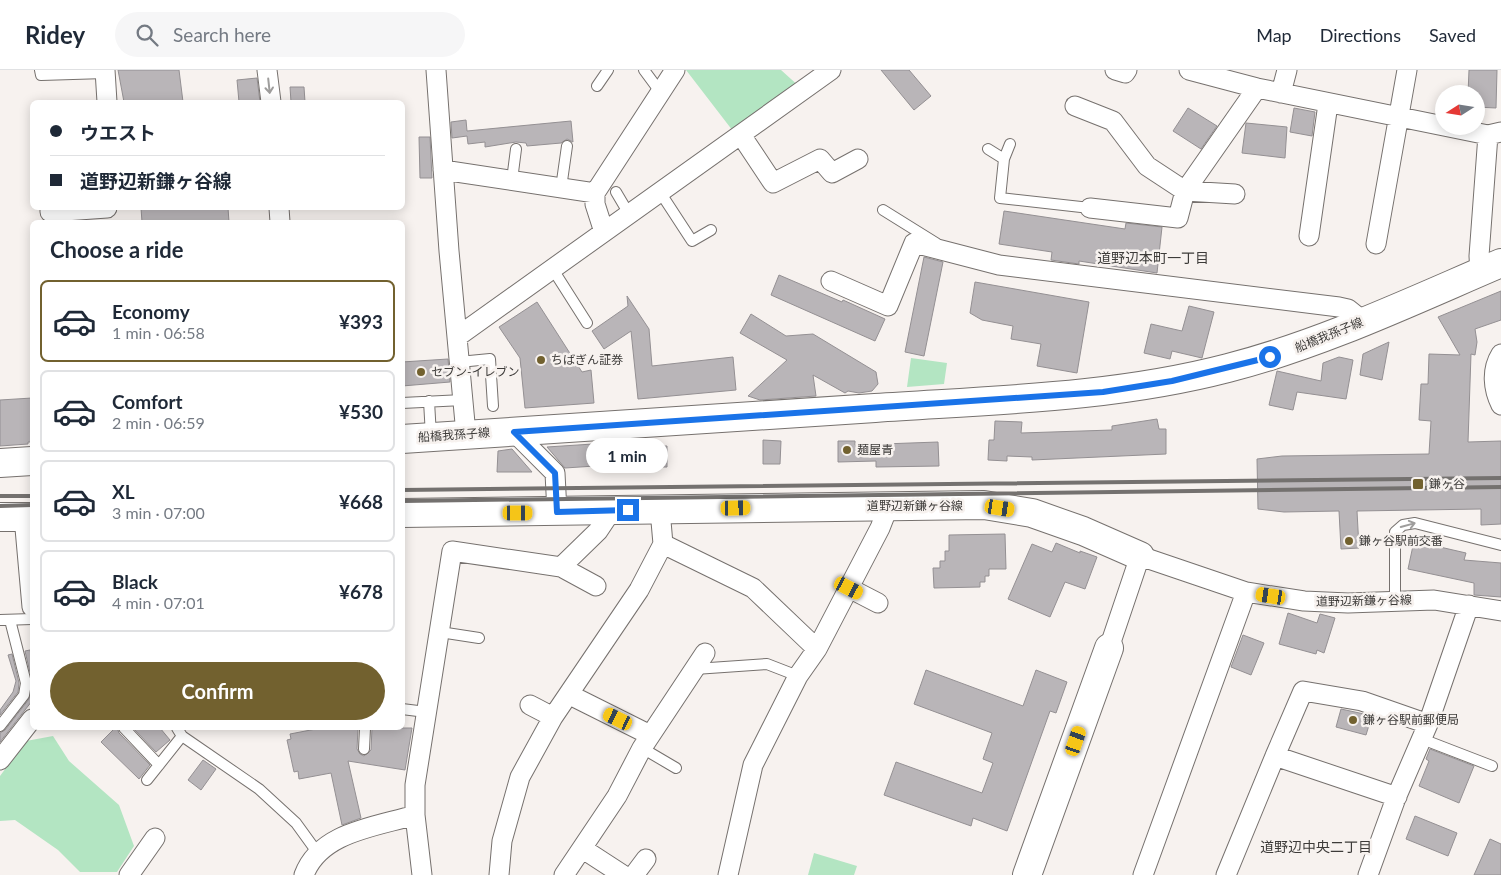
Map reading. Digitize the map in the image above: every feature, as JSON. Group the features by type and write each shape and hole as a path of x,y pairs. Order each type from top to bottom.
{"main road":[{"name":"船橋我孫子線","path":"405,439 1103,392 1172,381 1270,357 1363,321 1491,267"},
{"path":"0,463 30,461"},
{"name":"道野辺新鎌ヶ谷線","path":"405,514 984,505 1032,513 1083,531 1140,556"},
{"path":"1028,875 1109,648"}],"street":[{"path":"267,70 271,100"},
{"path":"436,70 466,434"},
{"path":"604,232 595,204 595,193 675,70"},
{"path":"457,337 831,70"},
{"path":"1115,70 1125,73 1127,70"},
{"path":"1189,70 1328,104 1494,134 1479,256 1491,267"},
{"path":"1281,93 1287,70"},
{"path":"1376,244 1407,70"},
{"path":"105,72 107,100"},
{"path":"1090,208 1178,218 1185,191 1258,88"},
{"path":"1309,236 1328,104"},
{"path":"1075,106 1114,121 1147,166 1185,191 1235,194"},
{"path":"741,135 773,183 820,159 832,172 858,159"},
{"path":"443,170 595,193"},
{"path":"50,210 50,212 78,210"},
{"path":"831,282 888,306 914,243 999,265 1339,307 1348,309 1363,321"},
{"path":"1501,354 1495,367 1498,378 1496,394 1501,405"},
{"path":"514,432 555,473 557,512"},
{"path":"728,875 753,765 798,676 817,649 880,528 889,506"},
{"path":"561,567 598,531 612,510"},
{"path":"499,875 502,841 520,777 553,717 570,695 639,590 663,544 660,510"},
{"path":"19,517 30,593"},
{"path":"663,544 753,588 817,649"},
{"path":"422,875 415,815 418,759 452,551 561,567 596,586"},
{"path":"1109,648 1140,556"},
{"name":"道野辺新鎌ヶ谷線","path":"1140,556 1246,592 1304,601 1348,603 1434,600 1501,611"},
{"path":"849,588 878,602"},
{"path":"1143,875 1246,592"},
{"path":"1368,875 1396,796 1425,731 1469,605"},
{"path":"564,875 618,796 646,741 705,653"},
{"path":"1226,875 1303,691 1362,701 1425,731"},
{"path":"570,695 646,741"},
{"path":"530,705 553,717"},
{"path":"0,760 30,722"},
{"path":"1275,756 1396,796"},
{"path":"304,875 317,852 335,839 415,815"},
{"path":"129,875 155,838"},
{"path":"583,849 623,875"},
{"path":"634,875 646,859"}],"lane":[{"path":"40,70 41,75 105,72"},
{"path":"598,86 608,70"},
{"path":"644,70 661,93"},
{"path":"1010,144 1004,159 1000,198 1090,208"},
{"path":"561,188 567,146"},
{"path":"512,180 516,149"},
{"path":"988,149 1004,159"},
{"path":"616,192 628,214"},
{"path":"660,192 692,241 711,230"},
{"path":"883,210 954,254"},
{"path":"552,268 587,323"},
{"path":"459,362 490,359 493,406"},
{"path":"405,403 463,400"},
{"path":"429,401 431,437"},
{"path":"1395,600 1395,532 1403,525 1415,522 1501,546"},
{"path":"0,726 24,695 26,682 18,652 5,620 30,619"},
{"path":"440,632 479,638"},
{"path":"695,669 767,664 798,676"},
{"path":"405,709 426,712"},
{"path":"126,730 159,765"},
{"path":"364,749 365,730"},
{"path":"1425,731 1492,766"},
{"path":"147,780 180,732 259,788 296,823 317,852"},
{"path":"646,741 676,768"}],"green space":[{"path":"686,70 781,70 801,88 736,135"},
{"path":"911,358 947,363 944,384 907,387"},
{"path":"53,736 69,761 119,805 134,846 117,872 80,872 58,850 15,820 0,821 0,776 26,741"},
{"path":"814,853 857,866 854,875 808,875"}],"building":[{"path":"118,70 179,70 183,100 124,100"},
{"path":"881,70 909,70 931,96 914,110"},
{"path":"1469,70 1497,70 1496,108 1485,107 1485,85 1468,85"},
{"path":"257,78 260,100 239,100 237,80"},
{"path":"290,87 304,87 305,100 291,100"},
{"path":"1188,108 1217,126 1201,149 1173,131"},
{"path":"1294,108 1315,112 1312,136 1290,132"},
{"path":"466,120 467,131 571,121 573,142 567,139 561,143 527,146 526,143 516,142 485,147 485,142 468,144 467,136 452,138 451,122"},
{"path":"1246,123 1287,127 1285,158 1242,153"},
{"path":"419,137 430,137 432,178 420,178"},
{"path":"141,210 228,210 229,220 142,220"},
{"path":"1004,211 1125,229 1126,223 1162,227 1157,273 1079,261 1079,264 1051,260 1052,252 999,244"},
{"path":"924,257 943,262 924,356 905,352"},
{"path":"779,275 885,319 875,341 771,295"},
{"path":"975,282 1089,302 1077,373 1037,366 1041,344 1011,339 1013,326 982,320 970,313"},
{"name":"鎌ヶ谷","path":"1501,291 1501,320 1475,329 1477,342 1475,355 1471,354 1468,442 1501,441 1501,524 1481,525 1481,509 1357,511 1359,548 1341,549 1339,511 1284,512 1258,509 1257,459 1282,456 1429,454 1431,421 1419,420 1421,384 1428,384 1429,354 1460,355 1438,317"},
{"path":"627,296 649,329 652,366 733,357 736,390 638,399 631,331 604,349 592,331 628,306"},
{"path":"537,302 582,372 591,370 594,403 525,408 520,358 499,327"},
{"path":"1189,306 1214,312 1202,358 1172,351 1170,359 1144,353 1151,324 1182,331"},
{"path":"751,314 786,336 813,334 876,372 878,384 872,391 859,393 848,391 845,393 813,375 816,396 760,400 748,396 787,360 740,333"},
{"path":"1389,342 1382,380 1360,375 1363,354"},
{"path":"1339,357 1353,360 1346,399 1297,392 1293,410 1269,405 1277,371 1321,381 1323,363"},
{"path":"448,359 450,382 405,386 405,362"},
{"path":"30,398 30,442 28,444 0,446 0,400"},
{"path":"1157,419 1159,429 1166,429 1166,454 1032,460 1032,457 1007,456 1007,461 988,460 989,440 994,440 995,421 1022,422 1021,433 1112,430 1112,426"},
{"path":"763,440 781,441 780,464 763,464"},
{"path":"838,441 855,441 855,445 938,442 939,466 876,467 876,461 838,462"},
{"path":"593,444 595,466 565,468 547,447"},
{"path":"647,446 667,446 667,467 647,467"},
{"path":"512,449 532,472 497,472 498,451"},
{"path":"1005,534 1006,569 989,569 989,576 985,576 985,582 980,582 980,587 934,588 933,568 940,568 940,561 945,561 945,551 949,551 949,535"},
{"path":"1414,541 1466,553 1464,560 1501,563 1501,597 1474,595 1474,583 1408,569"},
{"path":"1056,543 1080,553 1080,551 1097,557 1085,589 1065,582 1050,617 1008,599 1032,544 1052,552"},
{"path":"1288,613 1317,623 1320,614 1335,618 1324,653 1317,650 1316,654 1279,644"},
{"path":"1243,635 1264,643 1251,675 1231,667"},
{"path":"30,650 30,672 25,651"},
{"path":"12,654 19,683 18,692 0,715 0,710 13,692 16,681 8,655"},
{"path":"926,670 1023,706 1036,670 1067,682 1056,713 1050,711 1007,831 973,818 971,826 884,795 896,762 982,793 993,763 983,759 992,733 914,704"},
{"path":"30,695 30,704 0,742 0,733 5,730 29,699"},
{"path":"1341,709 1364,714 1362,720 1370,722 1366,735 1336,727"},
{"path":"405,728 412,728 405,770 348,761 361,818 342,825 331,773 299,779 298,771 294,772 287,740 291,739 290,734 311,730 358,730 357,749 364,756 371,750 372,730 405,730"},
{"path":"113,730 118,730 150,765 139,779 101,742"},
{"path":"135,730 162,730 170,740 156,752"},
{"path":"1430,749 1474,766 1459,803 1419,786 1429,761 1426,759"},
{"path":"203,760 216,769 201,790 188,780"},
{"path":"1415,816 1457,833 1448,856 1406,839"},
{"path":"1490,839 1501,844 1501,875 1474,875"}],"railway":[{"path":"405,490 1501,478"},
{"path":"405,501 1501,487"},
{"path":"0,496 30,496"},
{"path":"0,506 30,505"}],"place":[{"name":"ちばぎん証券","path":"541,360"},
{"name":"セブン-イレブン","path":"421,372"},
{"name":"麺屋青","path":"847,450"},
{"name":"鎌ヶ谷","path":"1418,484"},
{"name":"鎌ヶ谷駅前交番","path":"1349,541"},
{"name":"鎌ヶ谷駅前郵便局","path":"1353,720"}],"district":[{"name":"道野辺本町一丁目","path":"1153,258"},
{"name":"道野辺中央二丁目","path":"1316,847"}],"route":[{"path":"628,510 557,512 555,473 514,432 1103,392 1172,381 1270,357"}]}
